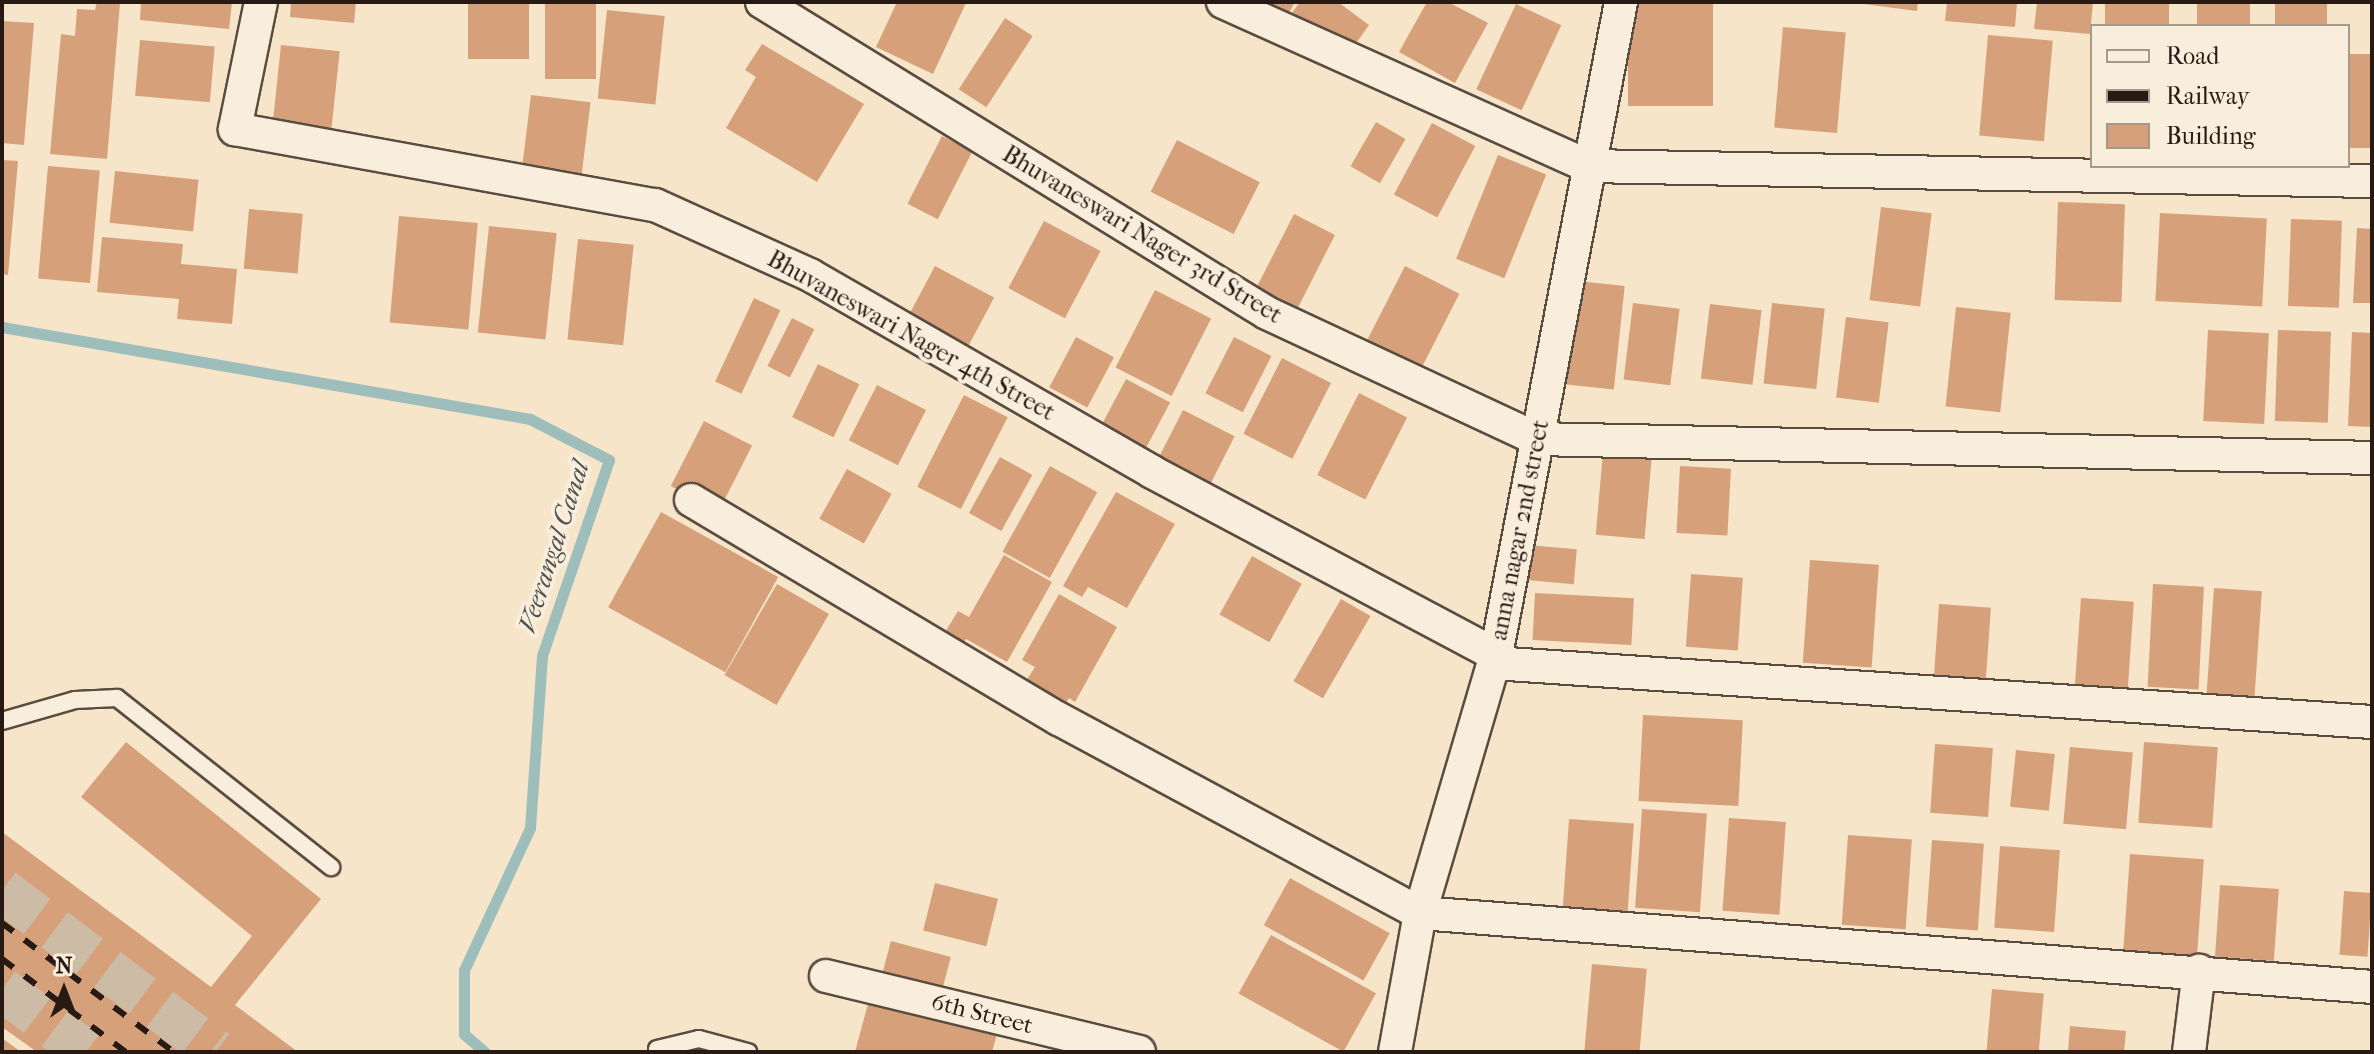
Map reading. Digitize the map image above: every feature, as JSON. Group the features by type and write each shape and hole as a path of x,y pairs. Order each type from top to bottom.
{"street":[{"name":"Bhuvaneswari Nager 4th Street","path":"261,2 235,129 655,205 810,275 1152,472 1494,659"},
{"name":"Bhuvaneswari Nager 3rd Street","path":"762,2 1267,313 1537,439"},
{"path":"1223,2 1588,166 2372,181"},
{"name":"anna nagar 2nd street","path":"1395,1052 1420,913 1494,659 1621,2"},
{"path":"1537,439 2372,458"},
{"path":"691,500 1059,719 1420,913 2199,971 2372,987"},
{"path":"1494,659 2372,722"},
{"path":"2189,1052 2199,971"},
{"name":"6th Street","path":"826,976 1139,1052"}],"lane":[{"path":"2,721 75,700 117,698 331,867"},
{"path":"657,1049 699,1039 748,1052"}],"building":[{"path":"97,2 120,3 107,159 50,154 61,34 75,36 77,9 95,10"},
{"path":"141,2 232,2 229,29 140,20"},
{"path":"291,2 356,2 354,23 290,17"},
{"path":"468,2 529,2 529,59 468,59"},
{"path":"545,2 596,2 596,79 545,79"},
{"path":"897,2 966,3 933,74 876,47"},
{"path":"1251,2 1295,2 1285,20"},
{"path":"1300,2 1338,2 1369,25 1347,56 1291,14"},
{"path":"1427,2 1448,2 1488,23 1455,83 1399,52"},
{"path":"1628,2 1713,2 1713,106 1628,106"},
{"path":"1848,2 1918,2 1917,11"},
{"path":"1947,2 2017,2 2015,27 1945,21"},
{"path":"2037,2 2093,2 2090,34 2034,29"},
{"path":"2105,2 2169,2 2169,24 2105,24"},
{"path":"2197,2 2250,2 2250,24 2197,24"},
{"path":"2275,2 2327,2 2327,24 2275,24"},
{"path":"1516,4 1561,25 1522,110 1476,89"},
{"path":"607,10 665,16 655,105 598,99"},
{"path":"1005,18 1033,36 986,107 959,89"},
{"path":"2,21 34,23 24,145 2,143"},
{"path":"1783,27 1846,32 1837,133 1774,128"},
{"path":"1988,35 2053,41 2044,141 1979,136"},
{"path":"140,40 215,47 210,102 135,96"},
{"path":"762,44 864,104 817,182 726,128 756,77 745,70"},
{"path":"281,45 340,51 331,130 273,124"},
{"path":"2350,54 2372,54 2372,148 2350,148"},
{"path":"531,95 591,102 581,178 522,170"},
{"path":"1376,122 1405,139 1380,183 1350,166"},
{"path":"1432,123 1475,146 1437,218 1394,195"},
{"path":"942,136 972,151 938,219 907,204"},
{"path":"1177,140 1260,182 1234,234 1151,192"},
{"path":"1498,155 1546,174 1504,278 1456,259"},
{"path":"2,160 18,161 8,275 2,274"},
{"path":"48,166 100,171 90,283 38,279"},
{"path":"115,171 199,180 193,231 110,223"},
{"path":"2058,202 2125,204 2122,302 2055,300"},
{"path":"1881,207 1932,213 1920,307 1870,300"},
{"path":"249,209 303,214 298,273 244,269"},
{"path":"2160,213 2267,219 2262,306 2155,301"},
{"path":"1294,214 1335,235 1298,308 1257,287"},
{"path":"399,216 478,223 468,329 390,323"},
{"path":"2291,219 2342,221 2339,308 2288,306"},
{"path":"1044,221 1101,251 1065,318 1008,288"},
{"path":"489,226 557,233 545,340 478,332"},
{"path":"2357,228 2372,229 2372,303 2353,303"},
{"path":"102,237 183,244 181,264 237,269 232,324 177,319 179,299 97,292"},
{"path":"578,239 634,245 623,345 567,339"},
{"path":"935,266 994,297 966,350 907,318"},
{"path":"1405,266 1459,294 1416,379 1361,352"},
{"path":"1568,280 1625,286 1614,389 1557,383"},
{"path":"1155,290 1211,319 1172,396 1116,368"},
{"path":"754,298 780,310 741,394 715,381"},
{"path":"1633,303 1680,309 1670,385 1624,379"},
{"path":"1772,303 1825,309 1816,389 1764,384"},
{"path":"1710,304 1762,310 1752,385 1701,378"},
{"path":"1956,307 2011,313 2000,412 1946,406"},
{"path":"1846,317 1889,322 1879,403 1836,397"},
{"path":"792,318 814,329 790,377 767,366"},
{"path":"2208,330 2269,333 2264,424 2203,421"},
{"path":"2278,330 2331,332 2328,423 2275,421"},
{"path":"2352,332 2372,333 2372,427 2348,426"},
{"path":"1076,337 1114,357 1087,408 1049,387"},
{"path":"1234,337 1271,356 1243,412 1205,393"},
{"path":"1282,358 1331,383 1292,459 1243,434"},
{"path":"818,364 859,384 833,437 792,417"},
{"path":"1126,379 1170,402 1141,458 1096,435"},
{"path":"877,385 926,410 898,465 849,440"},
{"path":"1359,393 1407,418 1365,499 1317,475"},
{"path":"964,395 1008,417 961,509 917,487"},
{"path":"1183,410 1235,436 1210,485 1158,459"},
{"path":"704,421 752,446 719,511 671,486"},
{"path":"1603,452 1652,456 1645,539 1596,535"},
{"path":"1000,457 1032,475 1001,531 969,513"},
{"path":"1050,466 1097,492 1050,578 1002,552"},
{"path":"1680,466 1731,469 1727,536 1676,533"},
{"path":"847,469 892,494 864,544 819,519"},
{"path":"1116,492 1175,524 1127,608 1088,587 1082,597 1063,586"},
{"path":"661,512 778,577 725,672 608,607"},
{"path":"1527,545 1577,549 1574,584 1524,580"},
{"path":"1004,555 1052,582 1007,662 966,639 959,650 941,639 958,611 969,617"},
{"path":"1252,556 1302,584 1269,642 1220,615"},
{"path":"1810,560 1879,565 1872,668 1803,663"},
{"path":"1691,574 1743,578 1738,650 1686,647"},
{"path":"777,584 829,614 776,705 724,675"},
{"path":"2153,584 2204,587 2199,690 2148,687"},
{"path":"2214,588 2262,591 2254,705 2206,702"},
{"path":"1535,593 1634,598 1631,645 1533,640"},
{"path":"1059,594 1117,627 1075,702 1069,698 1064,707 1020,691 1035,667 1022,660"},
{"path":"2081,598 2134,602 2128,691 2075,688"},
{"path":"1341,599 1370,616 1323,698 1294,681"},
{"path":"1939,604 1991,608 1986,678 1934,675"},
{"path":"1643,715 1743,720 1738,806 1638,801"},
{"path":"126,742 321,899 235,1005 298,1052 37,1052 2,1027 2,832 211,987 252,936 81,797"},
{"path":"2144,742 2218,747 2212,828 2138,823"},
{"path":"1935,744 1993,748 1988,817 1930,813"},
{"path":"2070,747 2133,752 2126,829 2063,824"},
{"path":"2016,750 2055,754 2049,811 2010,807"},
{"path":"1642,809 1707,814 1700,912 1635,908"},
{"path":"1729,818 1786,822 1779,915 1723,911"},
{"path":"1569,819 1634,824 1627,919 1562,915"},
{"path":"1848,835 1912,839 1906,929 1842,925"},
{"path":"1932,840 1984,844 1978,930 1926,927"},
{"path":"2000,846 2060,850 2054,932 1994,928"},
{"path":"2130,854 2204,859 2197,961 2123,956"},
{"path":"1290,878 1390,933 1364,980 1264,925"},
{"path":"935,883 998,899 986,946 923,931"},
{"path":"2220,885 2279,889 2274,961 2215,957"},
{"path":"2344,891 2372,893 2367,957 2340,955"},
{"path":"1271,935 1376,993 1343,1052 1239,994"},
{"path":"891,941 951,957 941,995 881,979"},
{"path":"1592,964 1647,969 1640,1052 1584,1052"},
{"path":"1992,989 2044,994 2039,1052 1987,1052"},
{"path":"869,1000 997,1034 992,1052 855,1052"},
{"path":"2070,1026 2126,1031 2124,1052 2068,1052"},
{"path":"2,1038 21,1052 2,1052"}],"waterway":[{"name":"Veerangal Canal","path":"2,327 530,419 609,460 542,656 530,828 464,970 464,1034 485,1052"}],"tunnel":[{"path":"2,890 216,1052"},
{"path":"2,989 86,1052"}],"railway":[{"path":"2,923 174,1052"},
{"path":"2,959 126,1052"}]}
